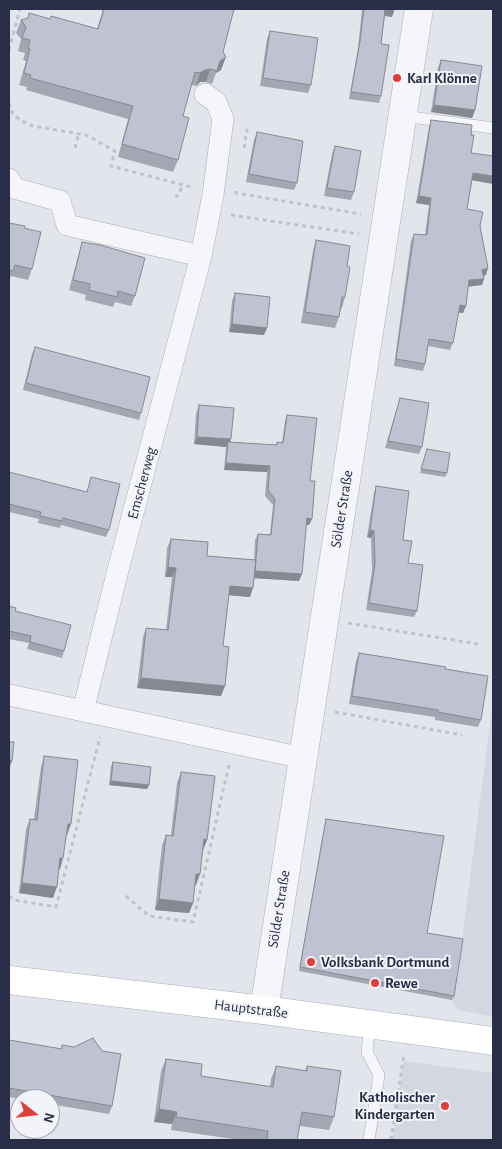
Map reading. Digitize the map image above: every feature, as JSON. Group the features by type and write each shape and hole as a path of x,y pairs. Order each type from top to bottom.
{"main road":[{"name":"Hauptstraße","path":"9,980 264,1010 493,1041"}],"street":[{"name":"Sölder Straße","path":"264,1010 419,9"},
{"name":"Emscherweg","path":"83,711 118,570 202,256 223,119 216,102 205,94"},
{"path":"9,180 14,188 60,201 67,225 202,256"},
{"path":"9,695 303,758"}],"lane":[{"path":"403,116 493,128"},
{"path":"369,1140 379,1075 367,1052 370,1024"}],"path":[{"path":"9,50 20,9"},
{"path":"9,103 13,115 33,126 79,133 93,138 115,151 111,166 201,189 214,186"},
{"path":"242,156 248,129"},
{"path":"75,148 79,133"},
{"path":"238,184 236,193 385,228"},
{"path":"175,197 179,195 182,185"},
{"path":"210,213 385,228"},
{"path":"325,619 478,644"},
{"path":"310,709 462,735"},
{"path":"9,896 14,900 56,906 106,716"},
{"path":"126,896 149,916 194,922 234,743"},
{"path":"391,1140 408,1029"}],"shaded area":[{"path":"493,700 493,1017 459,1010 452,1000 462,940"},
{"name":"Katholischer Kindergarten","path":"404,1061 493,1073 493,1140 392,1140"}],"building":[{"path":"104,9 234,9 223,52 226,57 220,61 217,71 210,69 200,73 195,72 183,116 189,118 178,160 122,144 133,106 30,78 31,75 24,73 30,49 28,48 30,40 22,38 26,27 21,20 28,18 29,13 50,19 51,16 98,29"},
{"path":"364,9 385,9 381,44 389,45 381,96 351,92"},
{"path":"270,31 318,38 311,85 263,78"},
{"path":"441,60 482,66 475,110 434,105"},
{"path":"431,120 472,125 471,135 474,135 471,153 493,156 493,176 473,173 467,209 483,212 480,226 488,268 482,270 484,279 469,280 466,306 460,305 453,343 429,339 425,364 396,359 414,234 427,235 431,198 419,196"},
{"path":"257,132 303,141 297,183 249,174"},
{"path":"335,146 361,151 354,192 327,188"},
{"path":"9,223 41,232 32,269 15,265 13,271 9,270"},
{"path":"316,240 350,246 347,266 350,267 345,297 342,297 339,317 305,312"},
{"path":"82,242 100,245 145,258 135,296 118,291 117,297 89,290 90,284 73,280"},
{"path":"235,293 270,297 267,328 232,324"},
{"path":"35,347 150,377 141,413 26,383"},
{"path":"400,398 429,403 422,447 388,441"},
{"path":"199,405 234,408 231,439 197,437"},
{"path":"287,415 317,418 310,481 315,481 312,519 307,518 302,574 255,571 258,534 271,535 275,499 268,490 270,466 226,463 228,442 277,445 277,442 283,443"},
{"path":"427,449 450,453 447,473 421,469"},
{"path":"9,472 87,492 91,477 120,484 109,530 63,518 62,521 40,516 41,512 9,504"},
{"path":"376,486 409,491 403,540 412,541 408,563 423,565 417,611 369,603 375,564 374,531 370,530"},
{"path":"171,539 208,542 207,556 256,560 253,588 230,586 223,646 229,647 225,686 141,678 146,628 168,630 176,568 168,567"},
{"path":"9,606 16,608 15,611 71,625 64,651 30,642 31,636 9,631"},
{"path":"359,653 488,676 481,720 438,712 438,710 352,696"},
{"path":"9,742 14,742 12,761 9,760"},
{"path":"44,756 78,760 71,824 68,824 63,858 60,858 57,887 22,883 30,819 37,820"},
{"path":"113,762 151,767 149,785 111,781"},
{"path":"181,772 215,776 207,840 204,839 200,874 196,874 193,903 159,899 166,835 173,836"},
{"path":"326,819 444,836 427,933 463,939 454,996 300,967"},
{"path":"93,1038 102,1051 121,1054 112,1106 60,1097 60,1089 9,1088 9,1040 62,1049 62,1045 74,1047"},
{"path":"166,1059 202,1064 201,1076 273,1087 276,1066 307,1071 307,1066 341,1071 334,1117 302,1112 297,1140 267,1140 268,1131 176,1117 177,1112 159,1109"}],"place":[{"name":"Karl Klönne","path":"397,78"},
{"name":"Volksbank Dortmund","path":"311,962"},
{"name":"Rewe","path":"375,983"},
{"name":"Katholischer Kindergarten","path":"445,1106"}]}
